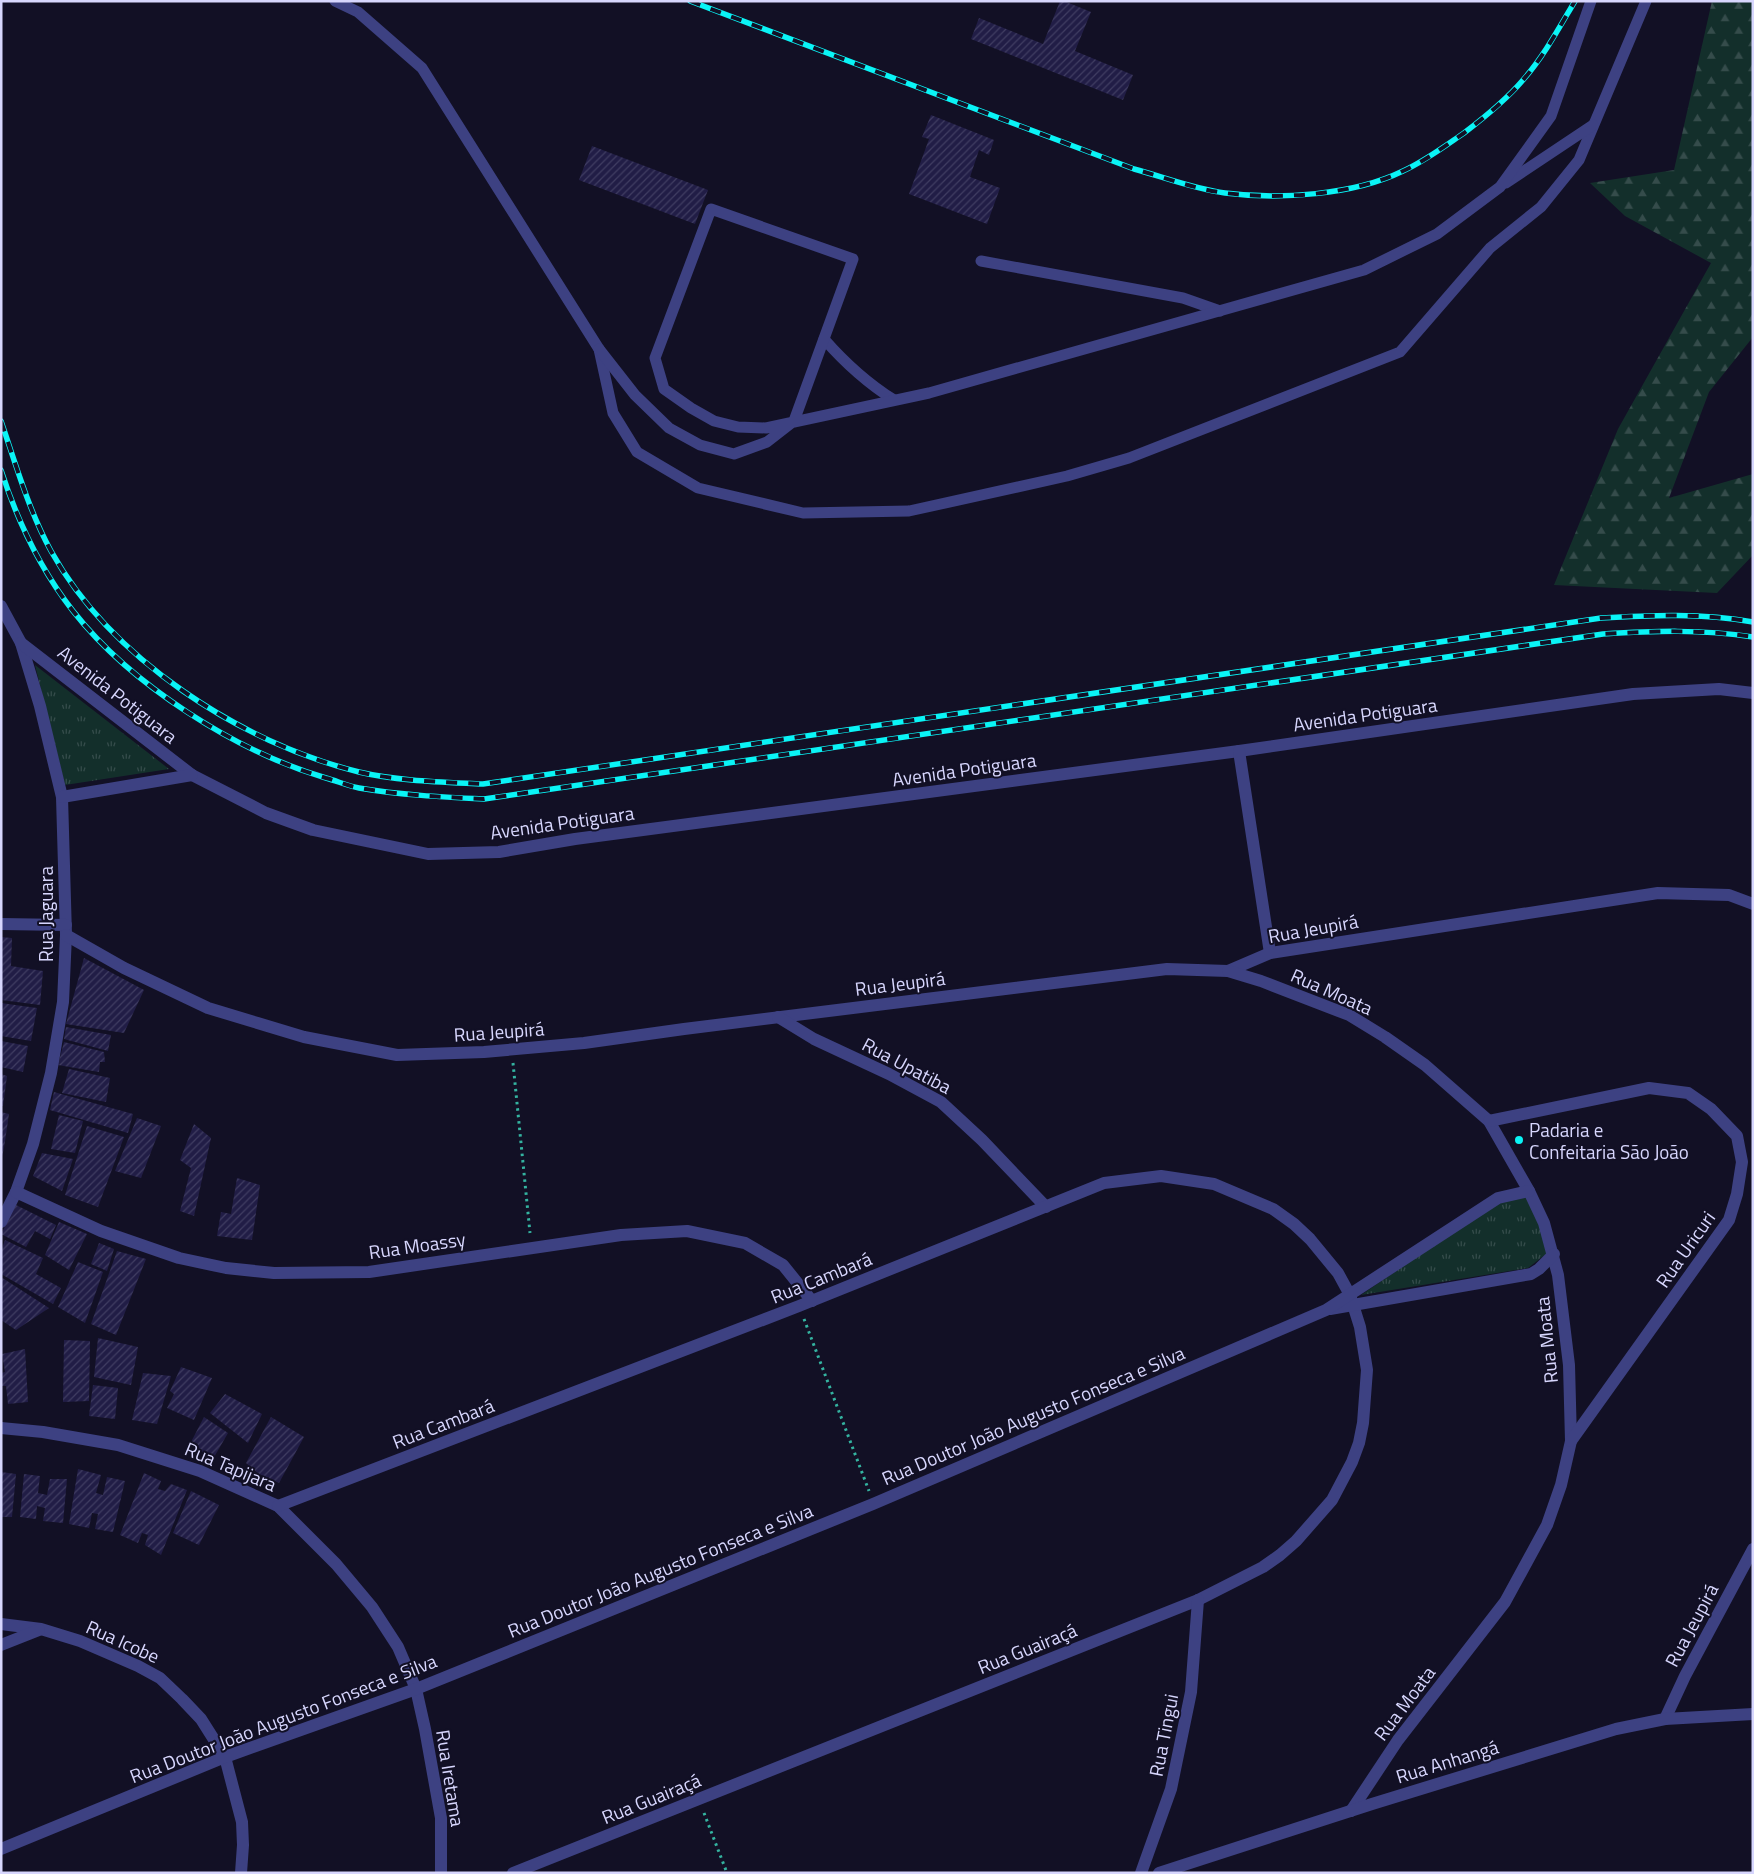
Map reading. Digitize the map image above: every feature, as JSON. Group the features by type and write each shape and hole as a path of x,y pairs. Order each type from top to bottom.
{"street":[{"name":"Rua Jaguara","path":"1,606 21,643 40,706 62,797 66,930 63,1002 50,1073 32,1144 16,1192 1,1222"},
{"name":"Avenida Potiguara","path":"21,643 192,775 266,814 313,830 428,854 498,852 585,838 1239,751 1632,694 1719,689 1753,693"},
{"path":"1239,751 1270,953"},
{"path":"62,797 192,775"},
{"name":"Rua Jeupirá","path":"1,924 66,930 124,968 208,1008 304,1038 397,1055 512,1050 584,1043 1168,969 1228,971 1270,953 1658,893 1729,895 1753,904"},
{"name":"Rua Moata","path":"1228,971 1261,981 1349,1016 1385,1037 1425,1065 1489,1121 1529,1191 1544,1223 1554,1254 1558,1275 1569,1365 1571,1441 1561,1485 1547,1525 1505,1602 1398,1740 1351,1810"},
{"name":"Rua Upatiba","path":"778,1017 814,1039 890,1074 942,1102 982,1140 1046,1207"},
{"name":"Rua Uricuri","path":"1489,1121 1649,1088 1688,1093 1711,1109 1738,1136 1742,1162 1737,1194 1729,1220 1571,1441"},
{"name":"Rua Cambará","path":"278,1506 812,1301 1104,1183 1161,1176 1214,1184 1273,1209 1294,1224 1310,1239 1338,1273 1352,1300"},
{"name":"Rua Doutor João Augusto Fonseca e Silva","path":"1352,1300 1498,1198 1529,1191"},
{"name":"Rua Moassy","path":"16,1192 101,1231 179,1258 226,1268 274,1273 369,1272 621,1235 687,1231 745,1243 783,1265 812,1301"},
{"name":"Rua Doutor João Augusto Fonseca e Silva","path":"1,1850 225,1757 416,1689 873,1504 1352,1300 1531,1274 1554,1254"},
{"name":"Rua Guairaçá","path":"513,1873 1198,1600 1263,1567 1296,1541 1322,1513 1343,1482 1359,1443 1366,1389 1365,1351 1352,1300"},
{"name":"Rua Tapijara","path":"1,1428 43,1432 118,1444 200,1471 278,1506 336,1564 372,1607 398,1647 416,1689"},
{"name":"Rua Jeupirá","path":"1664,1719 1753,1549"},
{"name":"Rua Tingui","path":"1141,1873 1171,1789 1191,1692 1198,1600"},
{"name":"Rua Icobe","path":"1,1624 41,1629 80,1641 138,1666 160,1678 201,1719 225,1757 242,1822 241,1873"},
{"path":"1,1645 41,1629"},
{"name":"Rua Iretama","path":"416,1689 426,1729 441,1818 441,1873"},
{"name":"Rua Anhangá","path":"1159,1873 1351,1810 1616,1729 1664,1719 1753,1714"}],"lane":[{"path":"335,1 358,12 422,68 598,349 635,394 669,428 700,445 734,454 767,442 794,421 853,260 711,209 655,358 664,389 691,408 714,421 738,427 766,428 794,421 929,393 1364,270 1437,234 1500,187 1593,125"},
{"path":"1500,187 1551,116 1591,1"},
{"path":"598,349 613,413 637,452 698,488 803,513 909,511 1058,478 1130,458 1400,352 1490,248 1541,207 1579,160 1646,1"},
{"path":"980,260 1183,298 1220,311"},
{"path":"824,339 844,361 873,386 894,400"}],"path":[{"path":"512,1050 532,1248"},
{"path":"799,1306 873,1504"},
{"path":"699,1799 727,1873"}],"green space":[{"path":"1712,1 1753,1 1753,337 1709,392 1669,498 1753,474 1753,555 1717,593 1554,585 1618,429 1711,263 1625,216 1590,183 1674,170"},
{"path":"35,665 169,769 65,785"},
{"path":"1527,1194 1550,1251 1528,1268 1361,1295 1499,1201"}],"building":[{"path":"1060,1 1091,12 1075,51 1133,75 1123,100 971,39 979,18 1043,44"},
{"path":"931,115 994,140 989,155 979,150 970,177 1000,188 987,224 909,194 929,139 922,137"},
{"path":"592,146 708,190 695,224 579,180"},
{"path":"1,937 12,938 11,966 43,971 40,1005 1,1000"},
{"path":"84,958 144,990 124,1033 66,1024"},
{"path":"1,1003 37,1008 31,1041 1,1036"},
{"path":"66,1027 111,1035 108,1051 64,1039"},
{"path":"1,1041 28,1046 23,1072 1,1067"},
{"path":"64,1042 104,1052 105,1062 100,1062 99,1072 58,1065"},
{"path":"69,1069 110,1078 106,1102 62,1093"},
{"path":"1,1074 7,1076 3,1106 1,1106"},
{"path":"54,1092 133,1114 128,1133 50,1110"},
{"path":"1,1112 9,1114 2,1156"},
{"path":"59,1115 83,1121 75,1153 51,1149"},
{"path":"137,1118 161,1126 141,1178 115,1171"},
{"path":"194,1124 211,1138 194,1216 180,1211 191,1168 180,1160"},
{"path":"87,1126 124,1137 98,1207 65,1195"},
{"path":"42,1153 73,1159 62,1191 33,1176"},
{"path":"237,1178 260,1185 252,1240 217,1236 221,1212 231,1214"},
{"path":"16,1205 56,1225 50,1239 35,1231 26,1247 1,1234"},
{"path":"59,1222 87,1234 69,1270 45,1255"},
{"path":"5,1240 43,1258 36,1274 61,1288 53,1304 1,1274 1,1251"},
{"path":"99,1243 114,1249 107,1271 91,1264"},
{"path":"117,1251 146,1259 116,1335 91,1324"},
{"path":"78,1262 103,1272 85,1323 58,1307"},
{"path":"1,1277 49,1308 16,1330 1,1320"},
{"path":"98,1338 138,1347 131,1385 94,1377"},
{"path":"64,1340 90,1341 89,1401 63,1402"},
{"path":"25,1349 28,1402 8,1404 6,1386 1,1386 1,1373 5,1372 2,1354"},
{"path":"181,1367 212,1378 194,1420 167,1408 174,1394 170,1391"},
{"path":"143,1373 171,1376 157,1424 132,1420"},
{"path":"93,1385 118,1388 115,1419 89,1416"},
{"path":"225,1394 262,1414 248,1443 210,1413"},
{"path":"204,1417 228,1433 213,1459 190,1444"},
{"path":"271,1417 304,1437 279,1483 259,1474 246,1463"},
{"path":"78,1469 101,1475 96,1493 103,1495 107,1477 125,1481 113,1532 95,1529 98,1514 92,1513 89,1528 69,1524"},
{"path":"1,1472 16,1474 12,1517 1,1517"},
{"path":"144,1473 161,1481 158,1489 165,1491 171,1484 187,1490 161,1555 145,1545 148,1535 142,1533 138,1543 120,1535"},
{"path":"24,1474 40,1476 38,1493 47,1495 50,1479 67,1479 63,1523 43,1521 45,1508 37,1506 36,1519 20,1517"},
{"path":"191,1491 219,1505 199,1545 173,1533"}],"railway":[{"path":"690,1 1134,169 1213,191 1269,196 1316,194 1362,186 1403,171 1427,158 1480,121 1516,87 1531,71 1575,1"},
{"path":"1,421 29,504 51,551 77,590 108,627 144,661 183,691 226,718 270,740 314,759 359,772 405,779 483,784 1601,618 1696,616 1753,622"},
{"path":"1,470 22,526 40,562 61,595 97,638 124,665 155,690 222,733 292,766 355,787 405,794 484,799 1603,634 1696,632 1753,637"}],"place":[{"name":"Padaria e Confeitaria São João","path":"1519,1140"}]}
